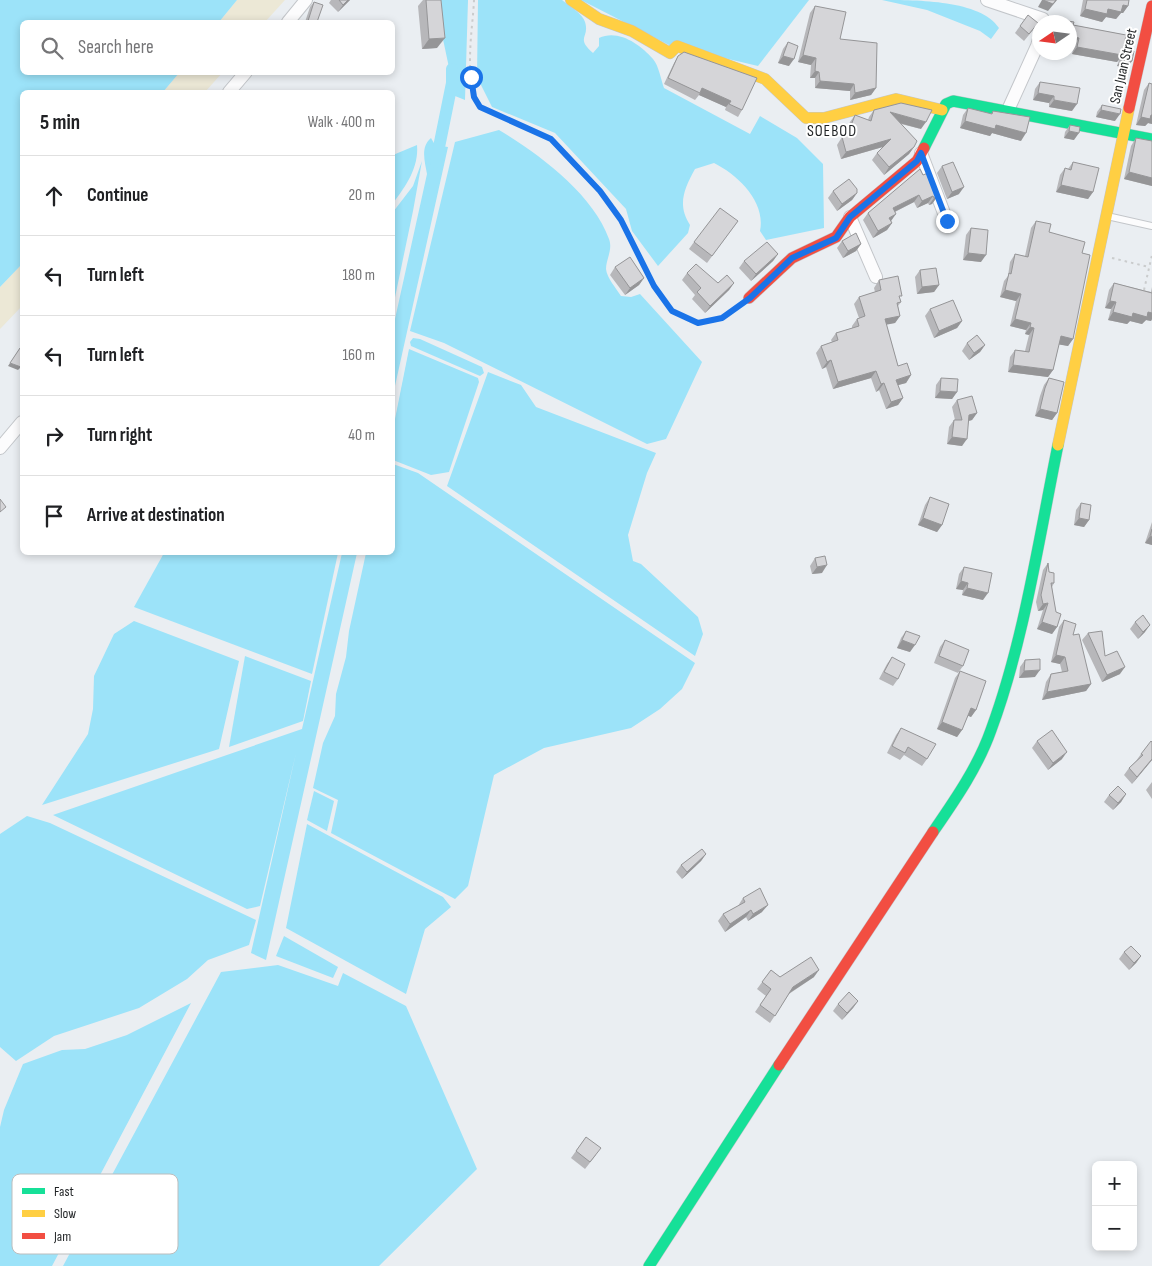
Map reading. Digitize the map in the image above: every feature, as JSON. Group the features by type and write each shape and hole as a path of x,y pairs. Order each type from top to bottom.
{"street":[{"path":"290,20 306,0"},
{"path":"570,0 599,19 632,31 670,53 677,46 753,73 765,79 806,118 824,118 896,99 942,110"},
{"path":"987,0 1032,15"},
{"name":"San Juan Street","path":"649,1266 852,952 961,791 990,731 1007,680 1023,612 1122,133 1152,6"},
{"path":"1008,110 1032,57"},
{"path":"232,90 244,75"},
{"path":"750,298 792,258 836,238 850,217 917,161 942,110 946,104 953,101 1152,139"},
{"path":"921,153 947,221"},
{"path":"850,217 876,277"},
{"path":"0,448 20,424"}],"lane":[{"path":"1105,216 1152,226"}],"path":[{"path":"474,0 471,77 478,105 486,112 551,139 600,191 621,220 654,286 672,311 698,323 722,318 750,298"},
{"path":"1144,290 1152,255"},
{"path":"1112,258 1149,267"}],"sand":[{"path":"237,0 285,0 267,20 221,20"},
{"path":"177,75 220,75 207,90 165,90"},
{"path":"20,266 20,308 0,329 0,287"}],"water":[{"path":"0,0 237,0 221,20 20,20 20,75 177,75 165,90 20,90 20,266 0,287"},
{"path":"440,0 468,0 465,100 455,96 440,25"},
{"path":"478,0 562,0 584,19 586,27 585,44 593,53 599,46 599,38 614,35 621,37 635,43 653,59 664,88 750,134 760,116 797,138 823,164 824,228 766,240 760,231 761,220 759,210 748,191 741,182 714,163 695,169 685,190 683,204 686,218 690,225 688,233 658,266 632,231 626,209 555,133 492,107 477,77"},
{"path":"581,0 809,0 758,66 669,45"},
{"path":"882,0 930,1 963,7 978,12 990,19 999,28 991,39 980,31 927,10"},
{"path":"499,130 547,163 578,191 591,206 609,239 610,251 606,269 621,296 631,297 640,294 702,362 666,439 647,444 444,343 410,331 455,142"},
{"path":"431,138 435,145 448,147 395,386 395,319 427,174 424,150"},
{"path":"417,145 414,169 395,200 395,154"},
{"path":"422,161 395,297 395,209 413,186"},
{"path":"413,338 420,339 482,367 484,373 480,376 411,346 410,342"},
{"path":"409,349 478,378 479,382 449,472 431,475 395,461 395,419"},
{"path":"488,372 521,385 536,407 656,453 647,473 628,535 633,561 641,564 698,617 703,634 695,656 447,486"},
{"path":"395,465 418,473 695,663 682,689 660,709 631,728 544,748 494,775 468,886 455,899 331,833 338,800 313,788 323,743 335,716 336,694 346,657 349,631 366,555 395,555"},
{"path":"163,555 338,555 312,674 134,607"},
{"path":"342,555 357,555 266,960 251,953 296,753 260,906 247,909 53,815 302,729"},
{"path":"134,621 239,661 219,749 42,805 88,734 93,709 94,676 114,634"},
{"path":"245,656 311,681 303,721 229,747"},
{"path":"314,791 334,801 327,831 307,820"},
{"path":"27,816 50,823 256,920 249,945 208,960 187,979 139,1008 54,1036 16,1061 0,1047 0,834"},
{"path":"307,824 443,897 451,907 425,929 406,994 286,928"},
{"path":"284,936 338,967 333,978 276,956"},
{"path":"278,965 338,986 343,973 406,1006 477,1169 379,1266 63,1266 69,1254 178,1254 178,1174 112,1174 221,972"},
{"path":"191,1003 101,1174 12,1174 12,1254 58,1254 52,1266 0,1266 0,1127 4,1110 23,1064 62,1050 85,1049 127,1035"}],"building":[{"path":"339,0 348,0 343,5"},
{"path":"426,0 441,0 445,38 429,39"},
{"path":"1043,0 1056,0 1053,4"},
{"path":"1087,0 1129,0 1128,6 1123,5 1121,12 1108,9 1107,14 1085,9"},
{"path":"314,2 323,5 318,20 308,20"},
{"path":"815,6 846,12 840,39 877,43 876,88 855,93 854,84 820,81 819,72 815,71 816,58 803,55"},
{"path":"1028,15 1032,18 1032,30 1029,34 1020,26"},
{"path":"1077,26 1126,35 1122,55 1077,47 1079,38 1077,38"},
{"path":"788,42 798,46 794,59 783,56"},
{"path":"1125,49 1134,51 1132,61 1122,59"},
{"path":"684,52 757,78 742,110 729,104 731,101 702,88 700,93 668,78 678,56"},
{"path":"1040,82 1080,88 1077,104 1054,100 1054,96 1038,93"},
{"path":"1149,83 1152,84 1152,115 1150,119 1141,117"},
{"path":"901,103 932,110 926,122 890,112 917,141 914,147 889,167 877,153 891,139 846,152 842,137 847,136 855,115 871,121 874,110"},
{"path":"1102,105 1121,109 1120,114 1101,110"},
{"path":"968,108 992,114 993,111 1030,117 1026,133 996,125 995,129 965,121"},
{"path":"1070,125 1080,127 1079,133 1069,131"},
{"path":"1136,138 1152,141 1152,178 1129,172"},
{"path":"953,162 964,187 952,192 942,166"},
{"path":"1073,162 1099,168 1093,192 1061,185 1065,168 1071,170"},
{"path":"920,169 923,175 928,173 937,197 934,198 933,196 922,201 919,195 893,208 896,214 889,218 892,223 878,231 868,213"},
{"path":"849,179 857,189 857,193 842,204 833,191"},
{"path":"720,208 738,221 712,256 694,242"},
{"path":"1036,221 1051,224 1049,232 1085,242 1082,253 1090,255 1073,339 1061,336 1053,370 1013,365 1015,350 1029,352 1034,328 1030,327 1031,323 1015,319 1021,294 1005,290 1015,254 1028,257"},
{"path":"971,228 988,230 986,255 968,253"},
{"path":"856,233 861,244 848,251 842,241"},
{"path":"767,242 778,254 756,274 744,261"},
{"path":"630,257 644,278 630,288 615,267"},
{"path":"696,264 718,283 727,275 734,283 710,306 697,292 701,288 687,273"},
{"path":"936,268 939,285 922,287 920,270"},
{"path":"898,276 902,296 899,296 901,302 897,303 900,316 885,319 898,366 907,363 911,375 896,380 903,398 891,402 884,383 881,384 876,371 838,382 831,360 827,362 821,346 838,340 836,333 859,326 857,319 865,316 859,297 881,290 879,280"},
{"path":"1114,283 1152,293 1152,313 1148,312 1147,317 1133,313 1132,317 1113,312 1116,302 1110,301"},
{"path":"953,300 962,321 939,331 930,309"},
{"path":"977,335 985,345 974,353 967,343"},
{"path":"20,348 20,367 10,363"},
{"path":"941,378 958,379 957,392 940,391"},
{"path":"1049,378 1064,382 1057,413 1040,409"},
{"path":"972,396 977,413 969,415 967,439 952,437 954,420 962,420 957,400"},
{"path":"930,497 949,504 942,525 923,518"},
{"path":"0,499 6,507 0,512"},
{"path":"1081,503 1091,505 1089,520 1079,518"},
{"path":"825,556 827,565 817,567 815,558"},
{"path":"1048,563 1049,572 1054,573 1054,583 1051,583 1056,612 1061,614 1057,627 1042,622 1048,603 1043,604 1041,595"},
{"path":"964,567 992,573 988,593 967,588 968,583 961,581"},
{"path":"1143,615 1150,625 1143,632 1135,622"},
{"path":"1064,620 1076,624 1073,635 1079,634 1091,684 1047,692 1051,674 1068,671 1065,657 1056,655"},
{"path":"906,631 920,636 915,645 902,640"},
{"path":"1102,631 1105,656 1117,651 1125,667 1107,675 1088,633"},
{"path":"945,640 969,650 963,666 939,656"},
{"path":"892,657 905,664 898,679 884,672"},
{"path":"1040,659 1040,670 1024,671 1025,660"},
{"path":"960,671 986,681 976,710 971,708 962,730 942,722"},
{"path":"901,728 936,744 927,759 908,747 905,753 892,746"},
{"path":"1052,730 1067,752 1053,763 1037,741"},
{"path":"1151,741 1152,759 1137,777 1129,768 1143,755 1141,754"},
{"path":"1118,786 1126,794 1118,803 1109,795"},
{"path":"702,849 706,854 687,872 681,865"},
{"path":"760,888 768,905 753,914 751,910 730,924 723,914 745,902 743,898"},
{"path":"1131,946 1141,956 1134,963 1124,952"},
{"path":"811,957 819,970 793,987 775,1016 760,1005 771,989 762,982 771,970 780,977"},
{"path":"849,992 858,1001 847,1013 838,1004"},
{"path":"586,1137 601,1148 590,1162 576,1151"}],"waterway":[{"path":"436,162 452,83 452,69"}],"traffic: fast":[{"path":"924,148 946,104 953,101 1152,139"},
{"path":"933,832 958,795 980,757 1003,696 1030,589 1058,445"},
{"path":"649,1266 779,1065"}],"traffic: slow":[{"path":"571,0 599,19 632,31 670,53 677,46 765,79 806,118 824,118 896,99 942,110"},
{"path":"1058,445 1129,108"}],"traffic: jam":[{"path":"1129,108 1152,6"},
{"path":"749,298 792,258 836,237 850,217 917,161 924,148"},
{"path":"779,1065 933,832"}],"district":[{"name":"SOEBOD","path":"832,130"}],"route":[{"path":"471,77 474,97 480,107 486,112 532,129 551,139 600,191 621,220 654,286 672,311 698,323 722,318 750,298 776,271 792,258 801,252 836,238 850,217 873,200 917,161 921,153 947,221"}]}
